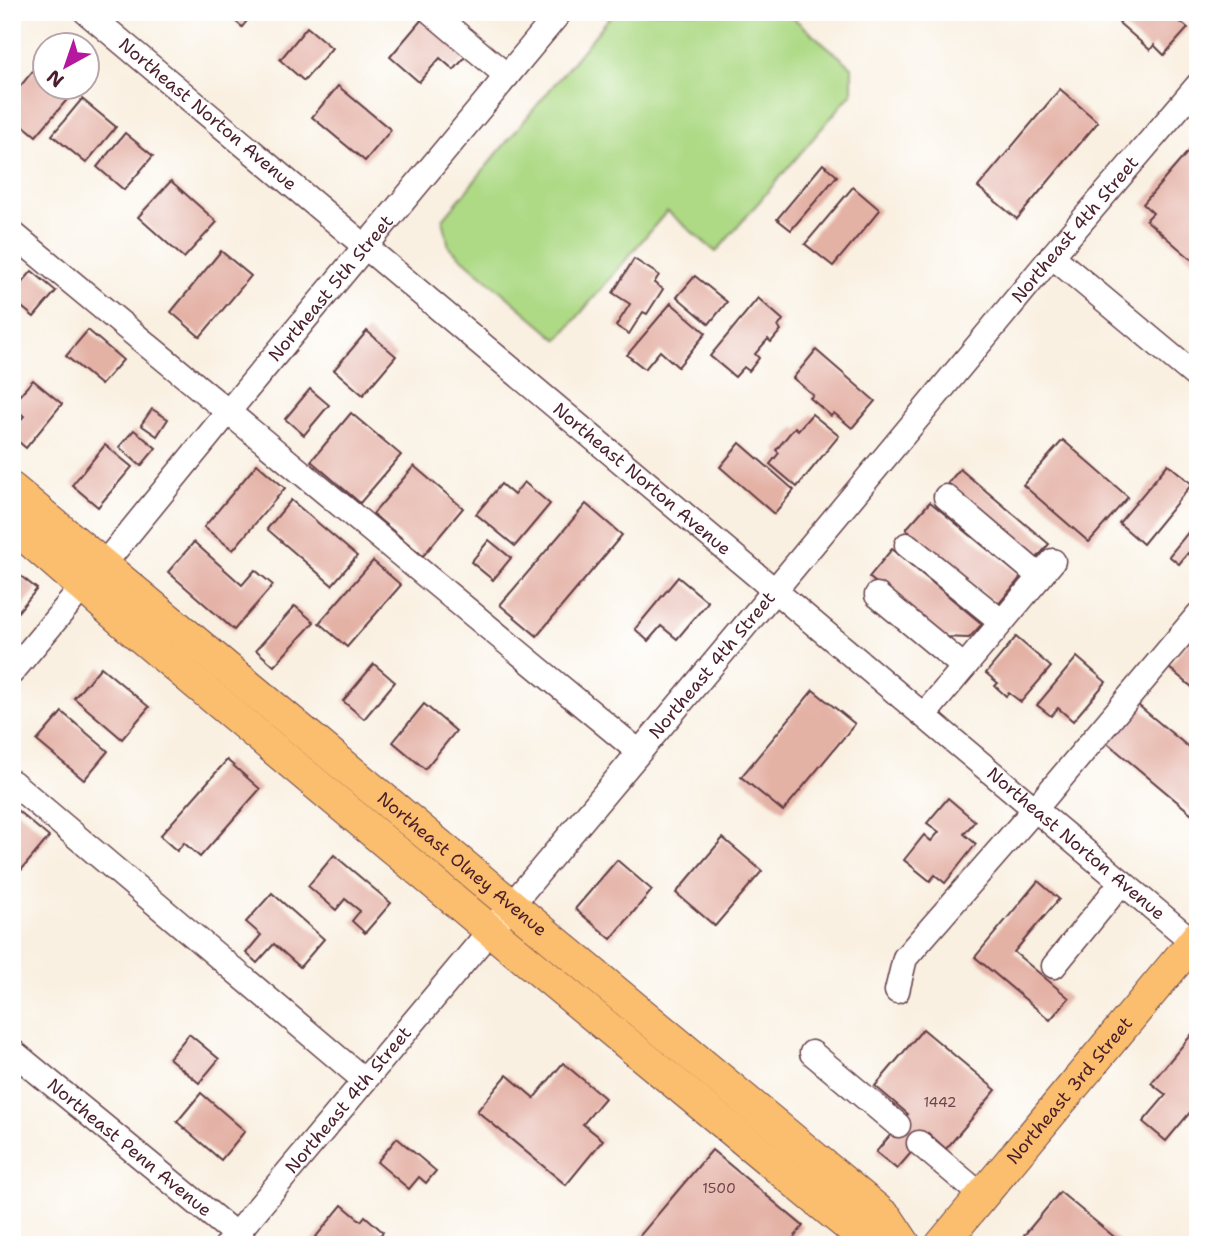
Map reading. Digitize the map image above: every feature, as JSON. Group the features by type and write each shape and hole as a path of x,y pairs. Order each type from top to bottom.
{"main road":[{"name":"Northeast Olney Avenue","path":"12,489 887,1218 905,1245"},
{"name":"Northeast Olney Avenue","path":"12,525 82,588 490,930 836,1216 875,1245"},
{"name":"Northeast 3rd Street","path":"941,1245 1196,941"}],"street":[{"name":"Northeast Norton Avenue","path":"86,12 1122,882 1196,941"},
{"path":"431,12 507,76"},
{"name":"Northeast 5th Street","path":"104,564 561,12"},
{"name":"Northeast 4th Street","path":"237,1241 364,1080 1198,85"},
{"path":"12,233 639,752"},
{"path":"1052,256 1198,378"},
{"path":"924,715 1047,569 946,497"},
{"path":"907,545 1002,622"},
{"path":"12,672 82,588"},
{"path":"877,595 964,667"},
{"path":"897,991 905,958 1198,615"},
{"path":"12,782 364,1080"},
{"path":"1054,966 1122,882"},
{"name":"Northeast Penn Avenue","path":"12,1051 237,1241"},
{"path":"812,1053 898,1125"},
{"path":"919,1143 982,1196"}],"green space":[{"path":"614,12 786,12 852,67 852,93 716,252 667,211 558,340 449,247 443,219"}],"building":[{"path":"225,12 254,12 242,27"},
{"path":"1129,12 1181,12 1176,18 1188,28 1164,55 1154,45 1150,50 1119,23"},
{"path":"423,18 467,55 454,70 440,58 419,82 390,57"},
{"path":"307,27 332,48 304,81 280,60"},
{"path":"32,72 32,102 65,102 36,136 12,116 12,96"},
{"path":"338,86 391,130 365,161 312,117"},
{"path":"1060,89 1098,122 1017,219 978,187"},
{"path":"80,102 86,102 116,127 86,163 52,135"},
{"path":"125,133 153,156 124,190 97,167"},
{"path":"1198,140 1198,265 1146,220 1153,213 1143,204"},
{"path":"823,164 837,176 791,230 777,219"},
{"path":"171,181 217,222 184,258 138,217"},
{"path":"853,187 880,210 833,266 805,244"},
{"path":"221,251 251,276 200,337 171,312"},
{"path":"634,259 659,275 654,283 663,289 647,314 643,312 629,334 616,326 630,304 613,293"},
{"path":"32,271 56,291 34,317 12,299 12,294"},
{"path":"695,276 727,302 709,324 677,297"},
{"path":"758,298 783,320 778,327 781,330 771,342 768,339 755,354 759,358 749,371 744,367 735,377 710,356"},
{"path":"671,303 706,333 678,367 660,351 645,369 627,355"},
{"path":"88,330 123,360 101,385 66,356"},
{"path":"367,331 396,356 363,395 334,370"},
{"path":"816,350 875,401 852,428 834,413 831,416 810,398 813,395 793,378"},
{"path":"33,380 62,404 26,448 12,436 12,430 24,416 12,404"},
{"path":"310,389 329,405 304,435 285,419"},
{"path":"152,409 168,419 157,436 141,425"},
{"path":"351,413 401,455 360,503 311,461"},
{"path":"812,414 839,436 797,487 770,464 779,453 776,450 795,427 798,430"},
{"path":"134,430 156,448 141,466 119,447"},
{"path":"1063,440 1128,497 1089,542 1023,485"},
{"path":"740,443 794,490 774,514 720,467"},
{"path":"105,445 132,467 98,507 72,485"},
{"path":"257,464 285,488 233,550 204,527"},
{"path":"1168,464 1192,484 1143,544 1119,523"},
{"path":"414,466 463,508 423,556 373,514"},
{"path":"960,469 1049,544 1037,558 948,483"},
{"path":"524,482 550,504 515,546 476,514 501,484 514,495"},
{"path":"291,500 357,556 332,585 267,529"},
{"path":"930,502 1021,577 998,605 906,529"},
{"path":"586,504 622,535 537,636 500,605"},
{"path":"1198,520 1198,561 1188,553 1179,564 1169,556"},
{"path":"489,540 511,558 493,580 471,562"},
{"path":"194,542 242,585 255,570 273,585 234,630 168,572"},
{"path":"892,549 982,624 969,638 941,637 869,577"},
{"path":"373,561 401,585 347,647 319,623"},
{"path":"12,569 37,589 12,619"},
{"path":"678,577 708,602 677,639 661,626 648,641 635,629"},
{"path":"295,606 314,622 274,666 256,650"},
{"path":"1195,634 1198,636 1198,692 1168,667"},
{"path":"1016,637 1051,667 1021,702 1009,693 1006,696 995,686 998,683 986,673"},
{"path":"1077,657 1106,682 1073,721 1058,708 1051,716 1037,705"},
{"path":"374,664 395,682 364,719 343,701"},
{"path":"101,667 149,707 122,739 74,698"},
{"path":"813,690 855,724 783,811 741,777"},
{"path":"424,704 456,731 425,769 393,742"},
{"path":"1138,705 1198,755 1198,819 1106,742"},
{"path":"62,712 108,751 84,780 37,741"},
{"path":"227,760 260,789 200,857 184,843 177,851 160,836"},
{"path":"948,798 975,821 964,834 976,844 945,883 935,875 930,881 904,860 924,835 931,841 939,832 927,823"},
{"path":"12,806 49,837 12,881"},
{"path":"723,838 762,871 715,926 676,893"},
{"path":"334,855 391,903 365,933 352,921 360,911 345,899 336,910 308,886"},
{"path":"617,860 652,890 611,939 575,909"},
{"path":"1038,881 1059,899 1014,952 1069,998 1050,1020 975,957"},
{"path":"272,893 324,939 300,967 274,944 257,963 246,953 261,935 246,922"},
{"path":"1198,1027 1198,1103 1166,1141 1143,1122 1166,1095 1151,1083"},
{"path":"923,1029 996,1090 946,1149 928,1133 897,1169 876,1152 908,1114 875,1086"},
{"path":"189,1034 219,1059 199,1083 169,1058"},
{"path":"563,1063 605,1098 583,1124 603,1140 566,1185 477,1111 507,1075 534,1098"},
{"path":"201,1093 245,1131 221,1160 177,1122"},
{"path":"397,1138 436,1171 426,1183 419,1177 409,1189 377,1162"},
{"path":"712,1150 803,1226 788,1245 632,1245"},
{"path":"1060,1192 1124,1245 1016,1245"},
{"path":"342,1205 361,1221 365,1216 383,1232 372,1245 309,1245"}]}
